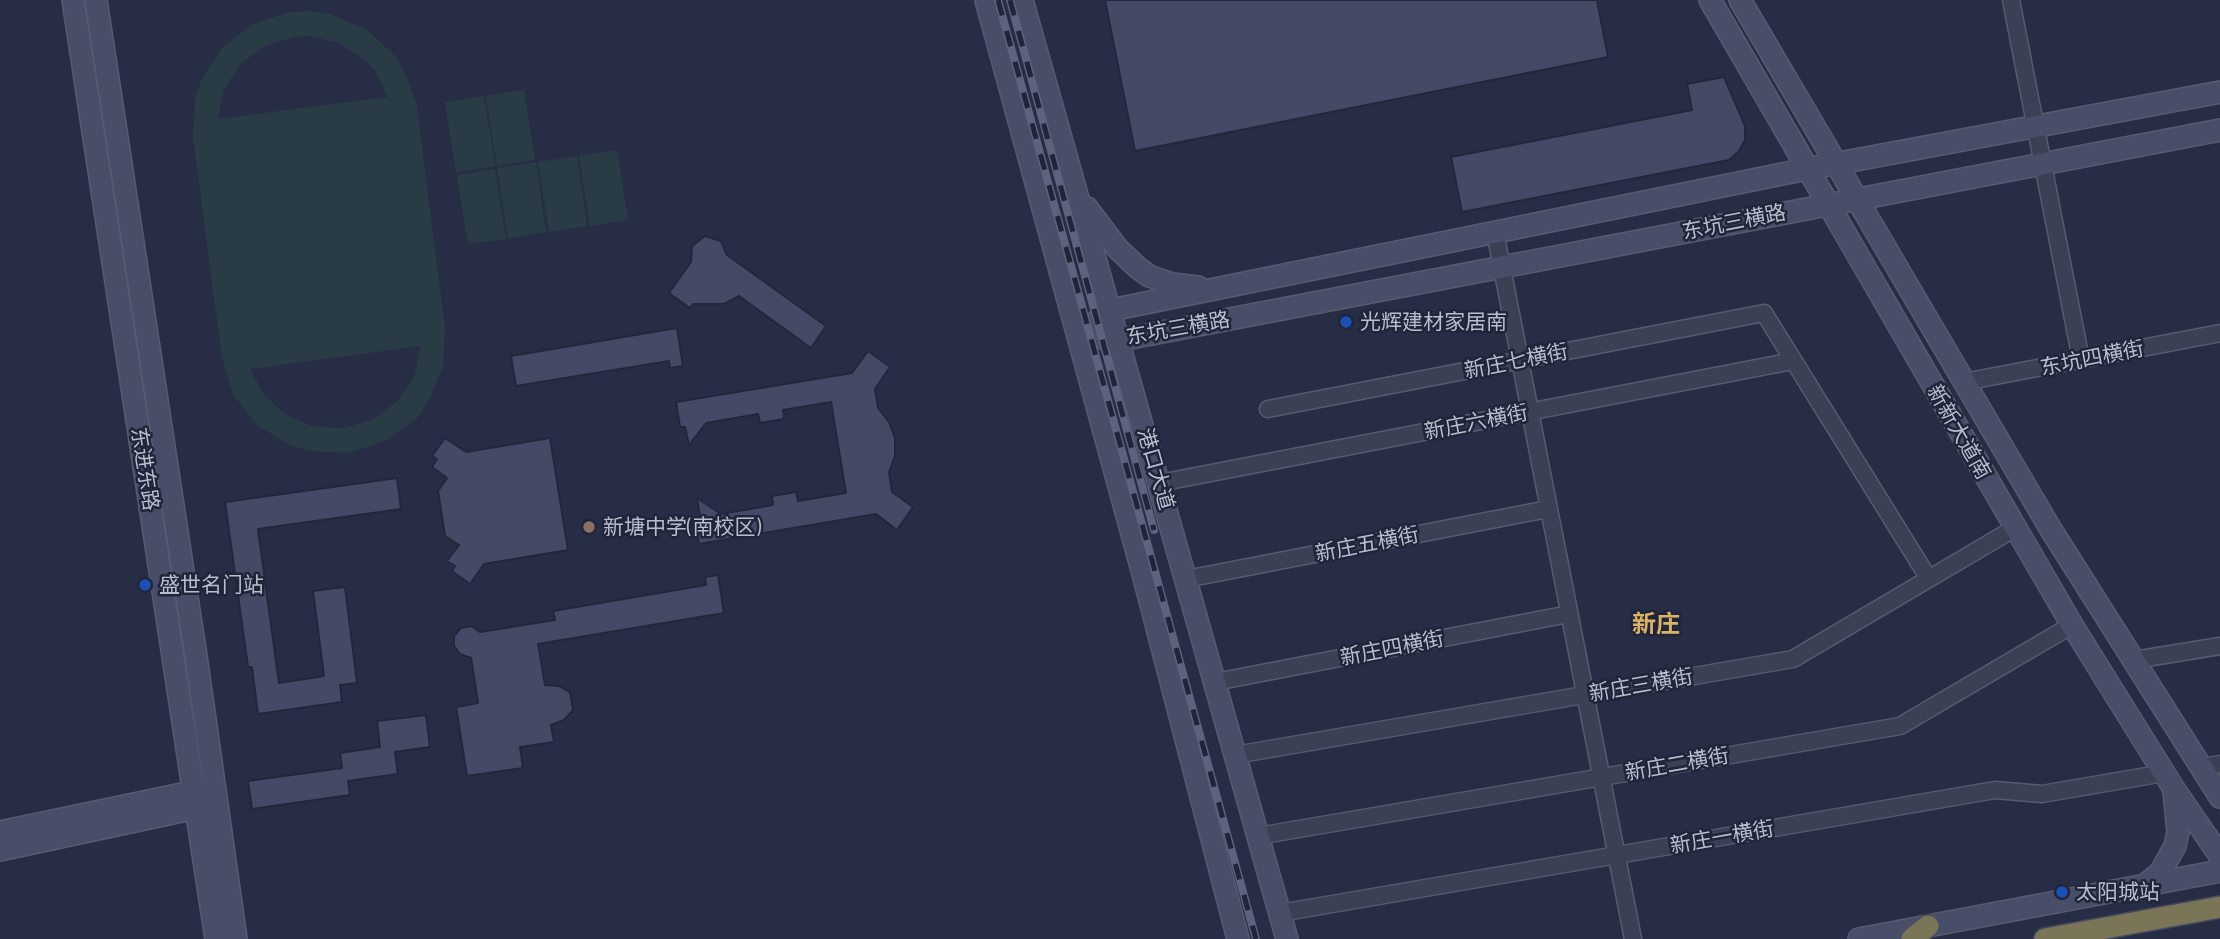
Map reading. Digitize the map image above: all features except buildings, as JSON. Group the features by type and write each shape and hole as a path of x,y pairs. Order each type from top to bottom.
{"highway":[{"path":"2045,939 2220,906"}],"street":[{"name":"东进东路","path":"73,0 206,798 236,939"},
{"name":"东进东路","path":"96,0 206,798 216,939"},
{"name":"港口大道","path":"986,0 1079,335 1238,939"},
{"name":"港口大道","path":"1022,0 1287,939"},
{"name":"新新大道南","path":"1710,0 2072,625 2169,781 2220,856"},
{"name":"新新大道南","path":"1740,0 2050,528 2134,660 2211,766 2220,797"},
{"path":"2011,0 2081,360"},
{"name":"东坑三横路","path":"1079,335 1111,310 1807,169 2220,92"},
{"name":"东坑三横路","path":"1079,335 1120,340 2220,130"},
{"path":"1078,196 1118,249 1149,276 1172,284 1214,289"},
{"path":"1495,232 1633,939"},
{"name":"新庄七横街","path":"1268,409 1764,313 1793,361"},
{"name":"东坑四横街","path":"1964,382 2220,332"},
{"path":"1793,361 1929,579"},
{"name":"新庄六横街","path":"1160,483 1793,361"},
{"name":"新庄五横街","path":"1186,579 1548,509"},
{"name":"新庄三横街","path":"1235,755 1793,659 2015,528"},
{"name":"新庄四横街","path":"1215,682 1569,614"},
{"name":"新庄二横街","path":"1258,836 1900,726 2072,625"},
{"path":"2134,660 2220,646"},
{"path":"2144,885 2160,873 2175,846 2178,832 2169,781"},
{"name":"新庄一横街","path":"1280,913 1994,790 2042,794 2169,781"},
{"path":"0,832 206,798"},
{"path":"0,850 206,798"},
{"path":"1859,939 1920,933 2220,871"}],"shaded area":[{"path":"290,12 330,14 366,29 394,55 405,72 417,107 445,328 443,366 428,402 417,418 385,441 348,453 309,451 290,445 257,425 233,394 222,358 193,137 195,99 201,81 222,48 253,24","holes":["309,36 339,43 364,59 375,70 388,97 218,119 224,90 240,64 265,46 294,37","420,346 415,375 398,401 374,419 345,428 314,427 286,415 264,395 250,369"]},
{"path":"524,90 535,160 497,166 486,96"},
{"path":"484,96 495,166 456,172 445,102"},
{"path":"617,150 628,220 590,226 579,156"},
{"path":"577,156 587,226 549,232 538,162"},
{"path":"536,162 546,232 508,238 497,168"},
{"path":"495,169 506,239 468,244 457,175"}],"railway":[{"path":"998,0 1256,939"},
{"path":"1010,0 1154,530"}],"place":[{"name":"光辉建材家居南","path":"1346,322"},
{"name":"新塘中学(南校区)","path":"589,527"},
{"name":"盛世名门站","path":"145,585"},
{"name":"太阳城站","path":"2062,892"}],"district":[{"name":"新庄","path":"1656,624"}]}
